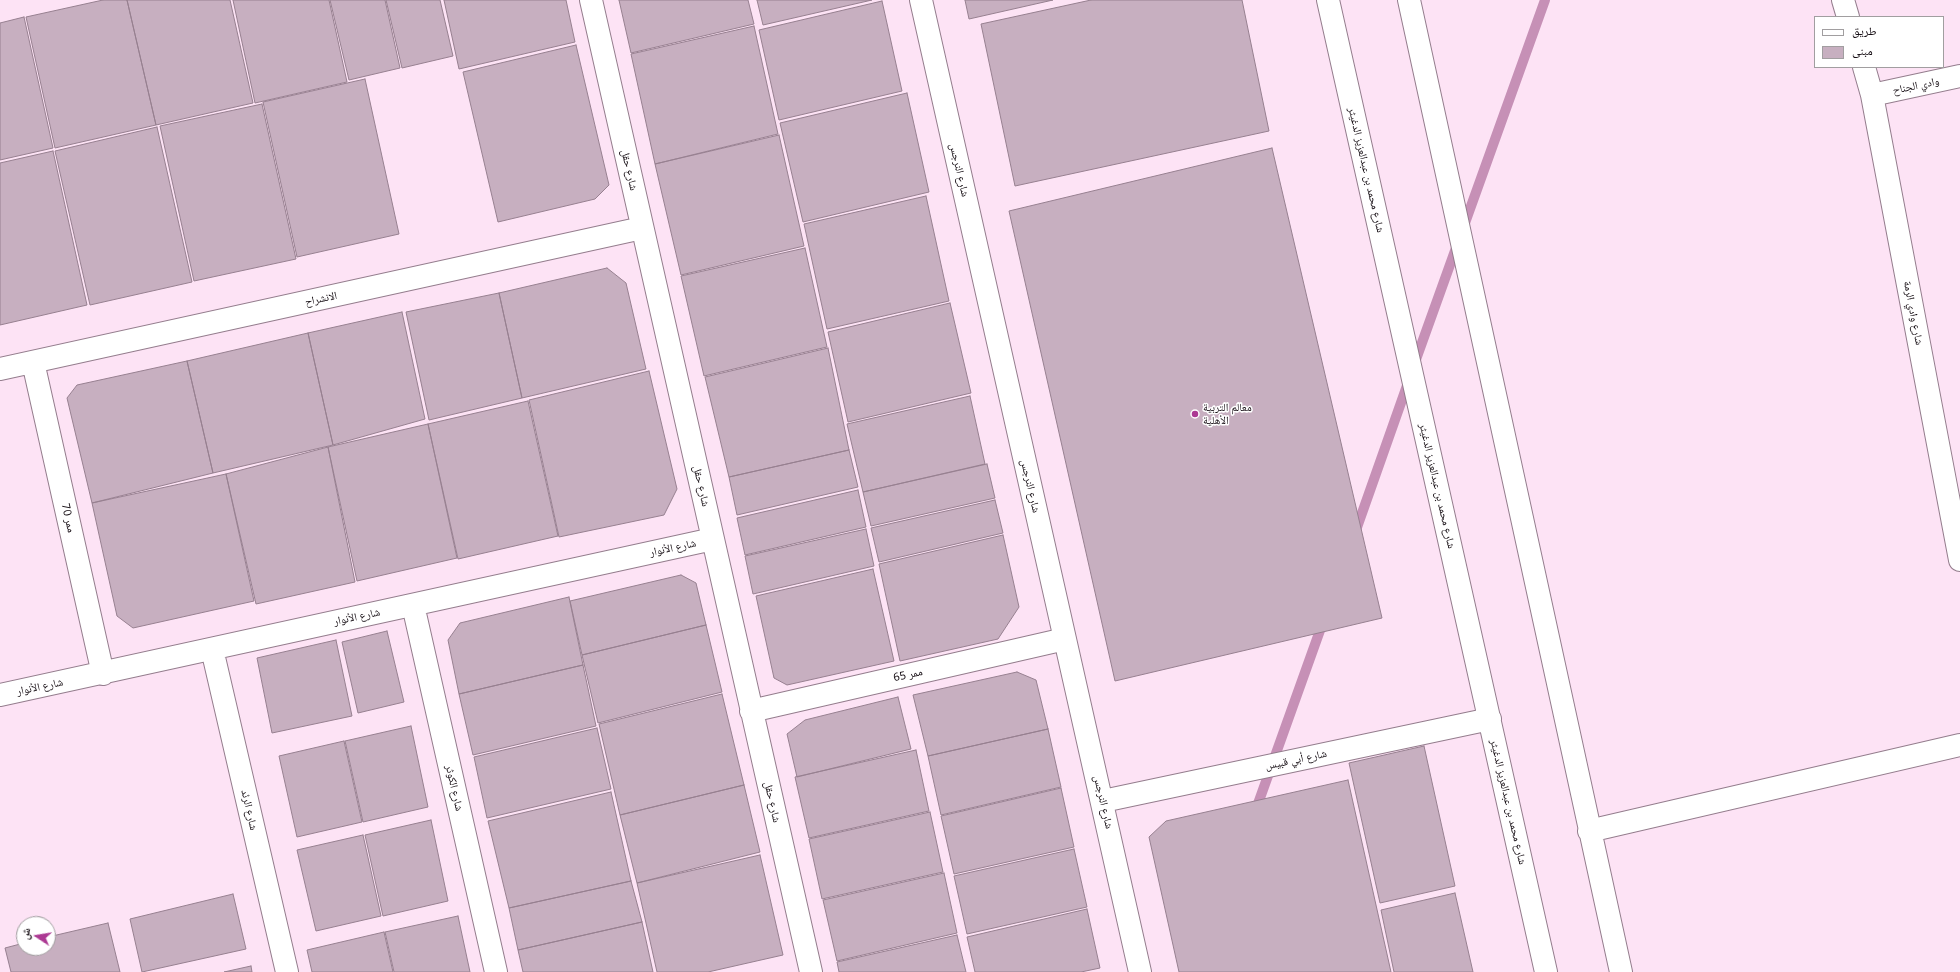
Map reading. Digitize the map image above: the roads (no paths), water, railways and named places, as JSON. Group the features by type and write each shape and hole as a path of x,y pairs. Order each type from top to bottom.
{"street":[{"name":"شارع حقل","path":"591,0 810,972"},
{"name":"شارع النرجس","path":"921,0 1103,801 1140,972"},
{"name":"شارع محمد بن عبدالعزيز الدغيثر","path":"1328,0 1546,972"},
{"path":"1409,0 1620,972"},
{"path":"1843,0 1848,16"},
{"name":"شارع وادي الرمة","path":"1864,68 1872,95 1960,560"},
{"name":"وادي الجناح","path":"1872,95 1960,76"},
{"name":"الانشراح","path":"0,369 642,228"},
{"name":"ممر 70","path":"33,362 103,674"},
{"name":"شارع الأنوار","path":"0,696 713,540"},
{"name":"شارع الكوثر","path":"413,605 496,972"},
{"name":"ممر 65","path":"752,711 1065,638"},
{"name":"شارع الرئد","path":"212,649 287,972"},
{"name":"شارع أبي قبيس","path":"1103,801 1490,719"},
{"path":"1589,831 1960,745"}],"waterway":[{"path":"1414,365 1545,0"},
{"path":"1355,533 1409,380"},
{"path":"1255,812 1323,622"}],"place":[{"name":"معالم التربية الأهلية","path":"1195,414"}]}
